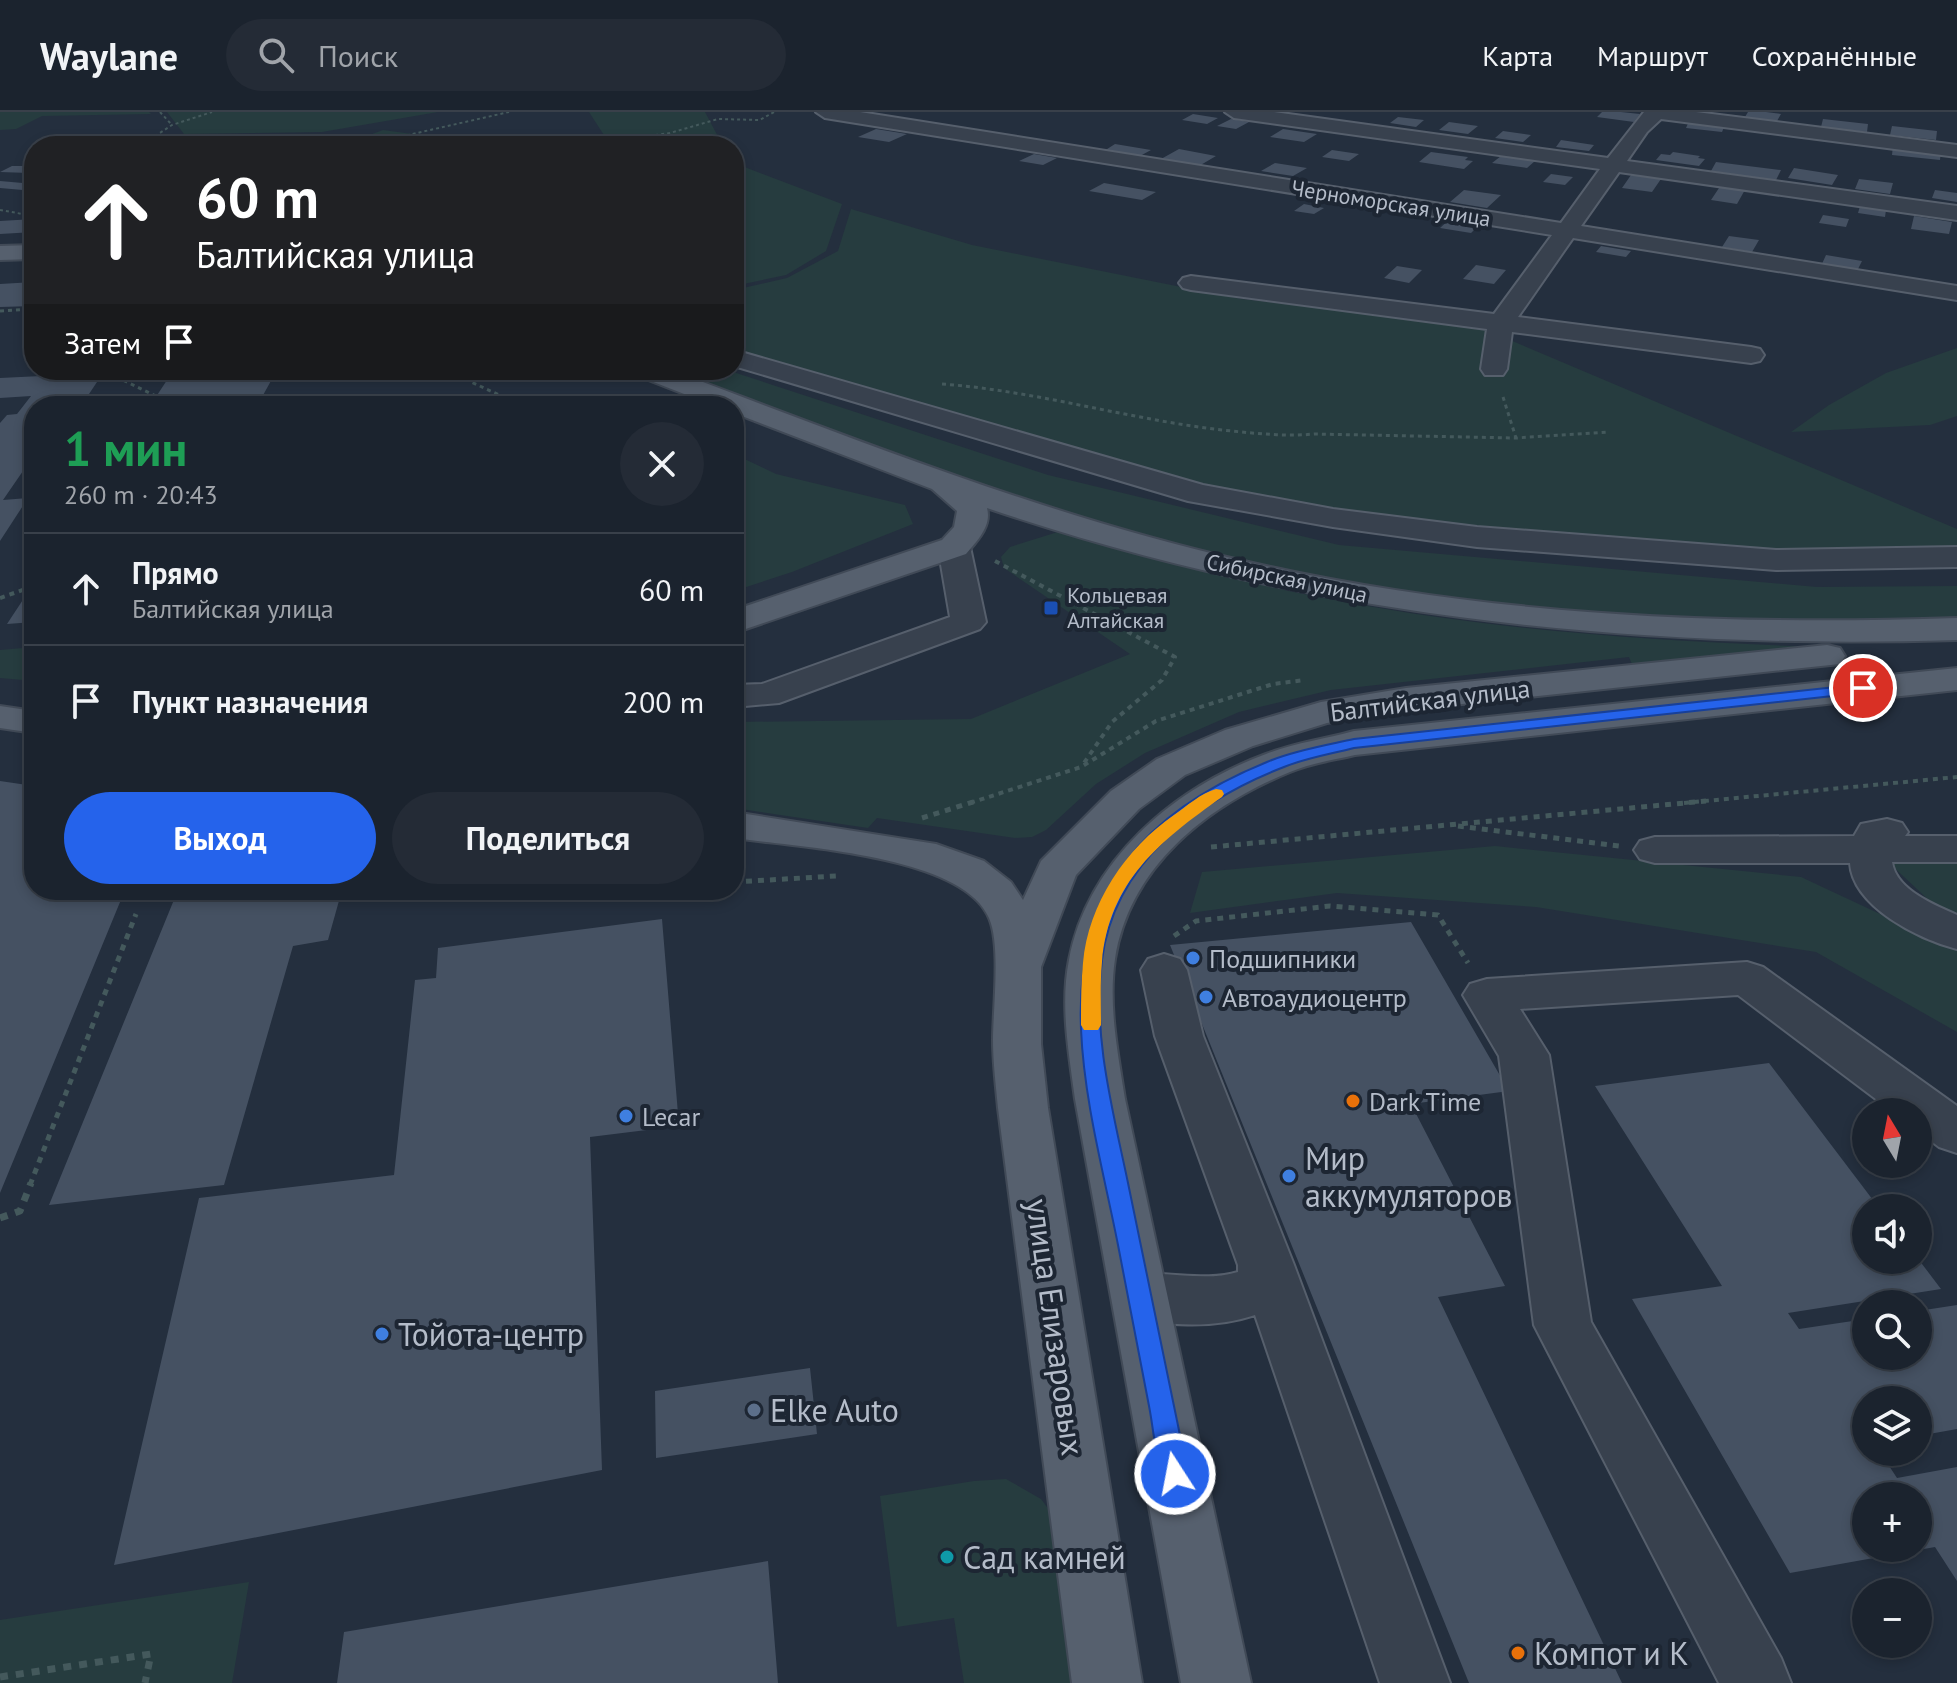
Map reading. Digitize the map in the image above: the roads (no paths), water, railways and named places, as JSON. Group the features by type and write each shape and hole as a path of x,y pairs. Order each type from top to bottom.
{"main road":[{"path":"0,253 24,252"},
{"name":"Сибирская улица","path":"673,380 715,396"},
{"name":"Сибирская улица","path":"744,407 942,482 1059,521 1301,584 1420,604 1609,624 1825,633 1957,629"},
{"path":"744,618 956,544 975,520 973,511 958,492 942,482"},
{"name":"Балтийская улица","path":"1018,969 1056,871 1091,832 1125,800 1171,767 1239,738 1321,713 1406,699 1848,654 1957,639"},
{"name":"Балтийская улица","path":"1140,1296 1100,1099 1091,1030 1092,960 1116,886 1142,851 1171,824 1220,791 1279,762 1354,743 1957,679"},
{"path":"0,717 24,721"},
{"path":"744,826 921,853 969,871 996,892 1013,920 1018,969"},
{"name":"улица Елизаровых","path":"1018,969 1017,1044 1023,1108 1107,1683"},
{"path":"1140,1296 1216,1683"}],"street":[{"name":"Черноморская улица","path":"825,112 1957,293"},
{"path":"1234,112 1957,213"},
{"path":"1494,369 1501,323 1565,230 1655,112 1957,151"},
{"path":"1191,283 1751,355"},
{"path":"744,361 1199,494 1333,518 1477,537 1776,560 1957,557"},
{"path":"744,696 766,695 968,622 956,544"},
{"path":"1957,824 1876,833 1872,850 1872,872 1892,897 1957,934"},
{"path":"1655,850 1957,849"},
{"path":"1164,970 1179,1036 1266,1265 1415,1683"},
{"path":"1756,1683 1563,1325 1524,1055 1487,995 1747,978 1957,1133"},
{"path":"1140,1296 1198,1299 1255,1294 1266,1283 1266,1265"}],"place":[{"name":"Кольцевая Алтайская","path":"1051,608"},
{"name":"Подшипники","path":"1193,958"},
{"name":"Автоаудиоцентр","path":"1206,997"},
{"name":"Dark Time","path":"1353,1101"},
{"name":"Lecar","path":"626,1116"},
{"name":"Мир аккумуляторов","path":"1289,1176"},
{"name":"Тойота-центр","path":"382,1334"},
{"name":"Elke Auto","path":"754,1410"},
{"name":"Сад камней","path":"947,1557"},
{"name":"Компот и К","path":"1518,1653"}]}
